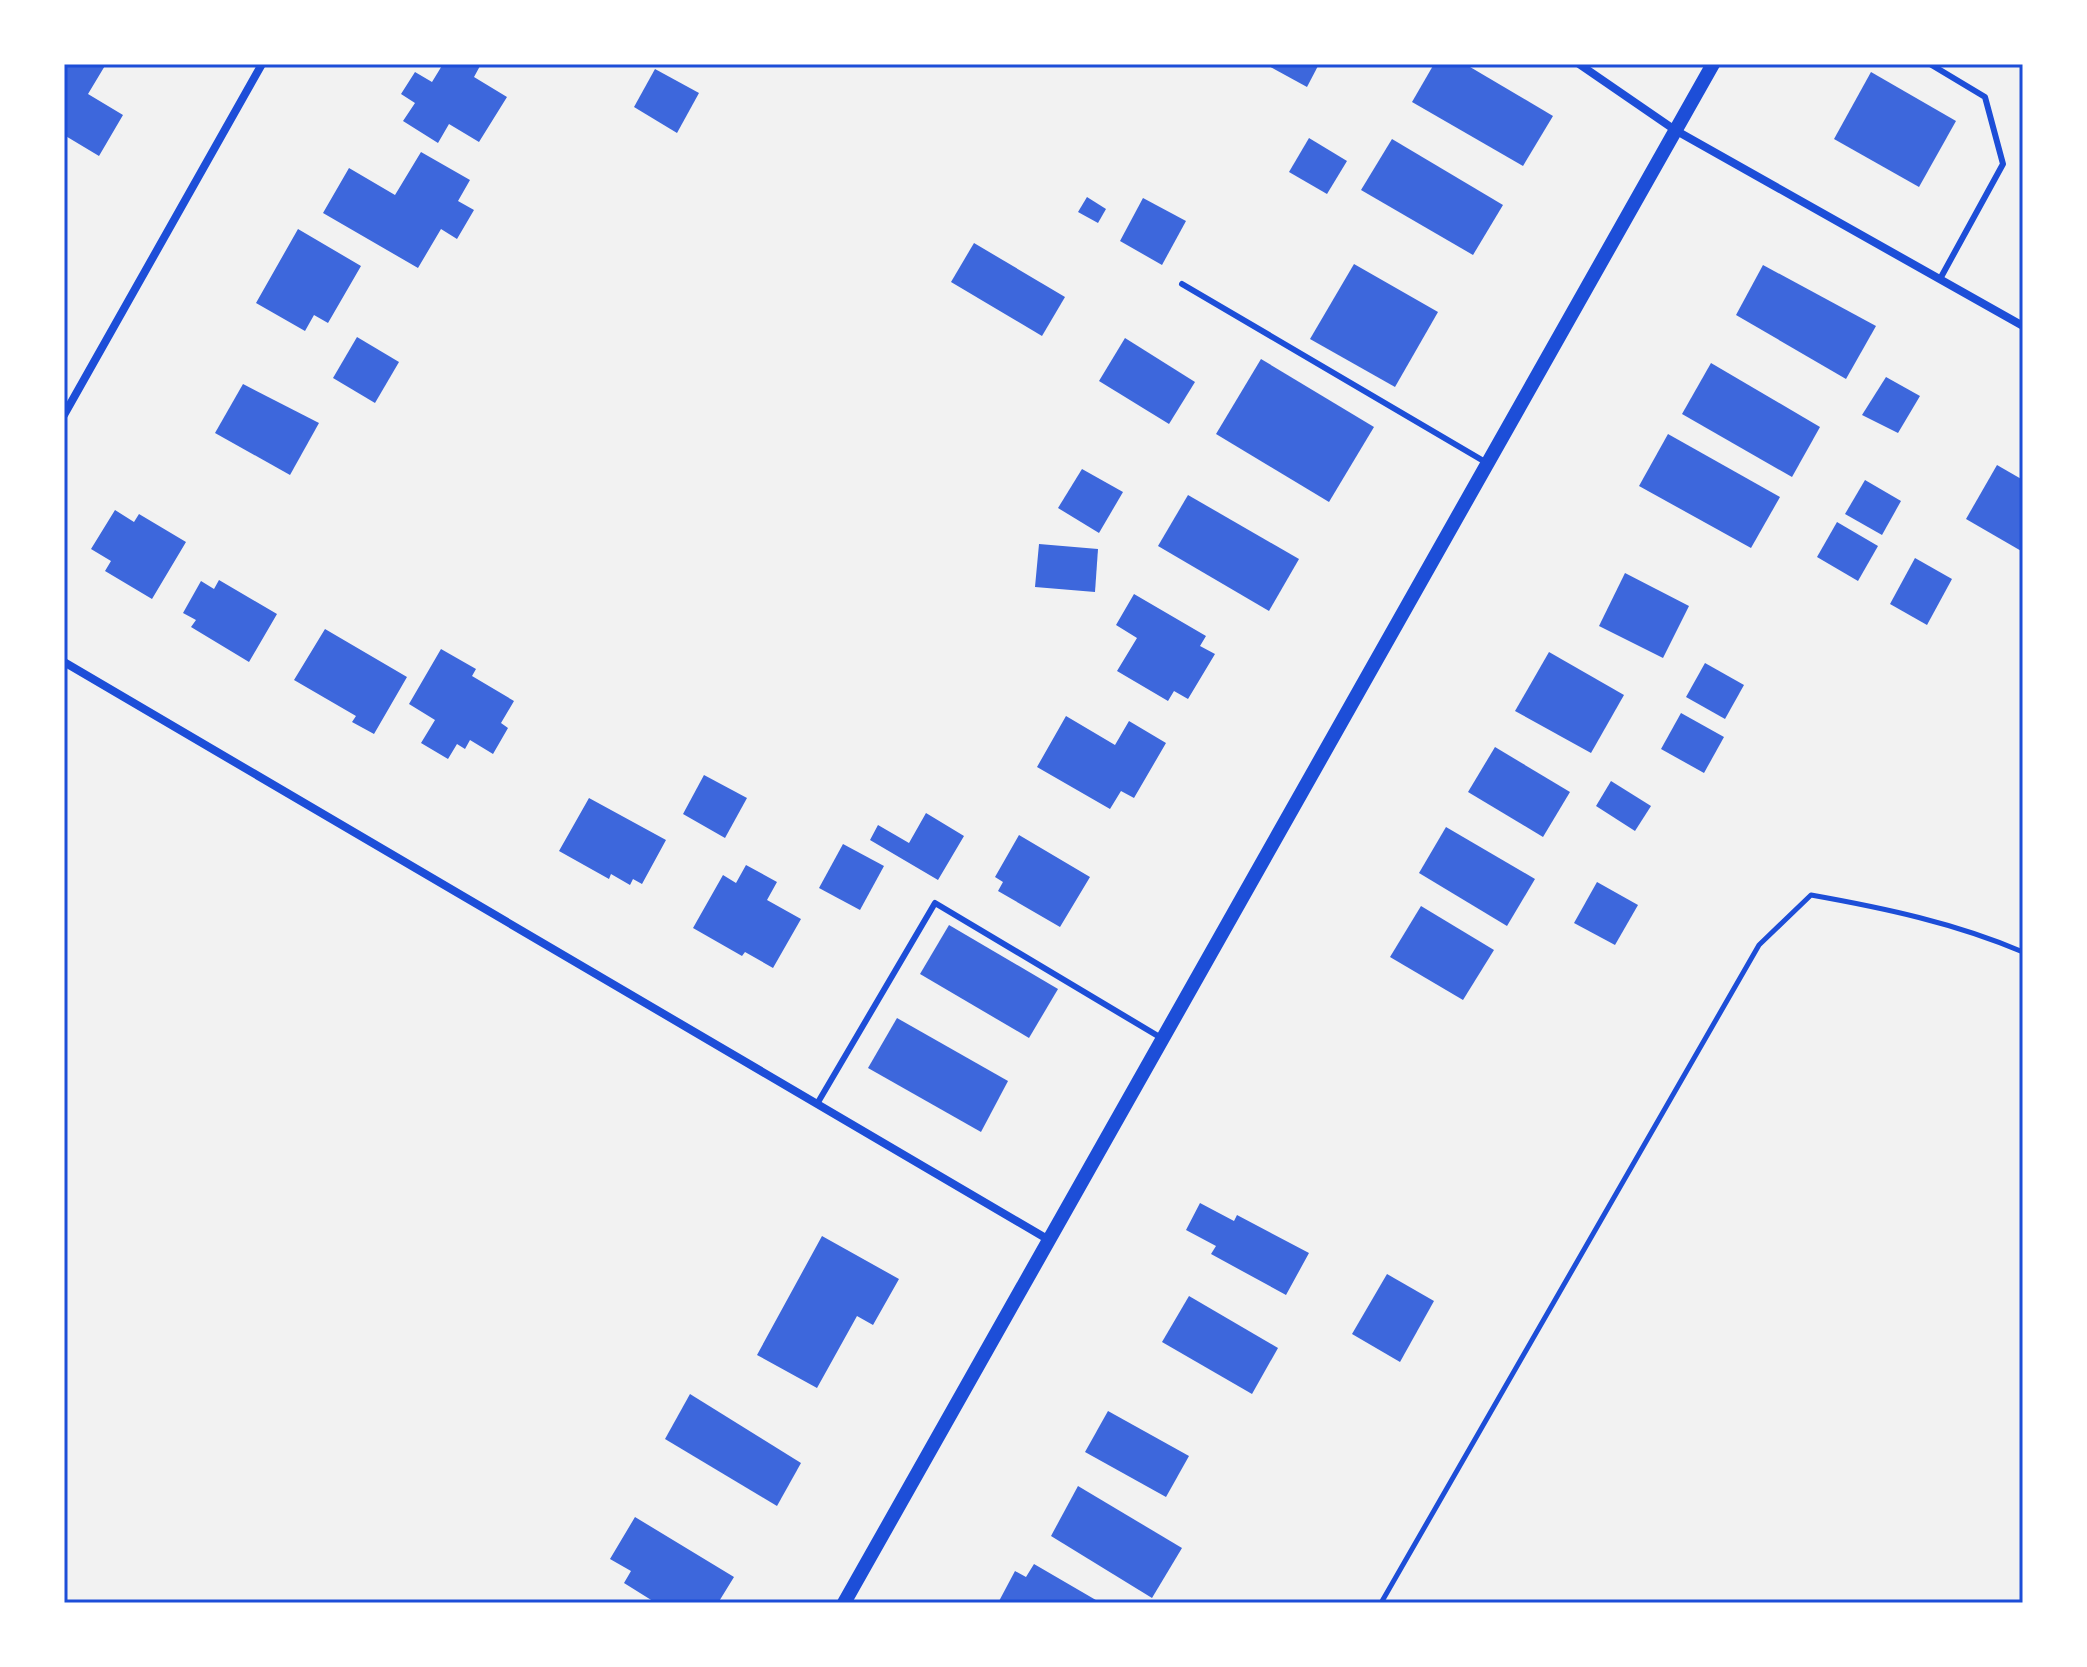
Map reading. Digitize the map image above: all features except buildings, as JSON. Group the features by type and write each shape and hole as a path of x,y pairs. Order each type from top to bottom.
{"street":[{"path":"64,415 262,64"},
{"path":"1579,64 1675,130 2023,326"},
{"path":"844,1603 1713,64"},
{"path":"64,662 1049,1240"}],"lane":[{"path":"1930,64 1985,97 2003,164 1940,279"},
{"path":"1182,284 1487,463"},
{"path":"817,1104 935,903 1163,1039"}],"path":[{"path":"1381,1603 1759,945 1811,895 1883,908 1979,933 2023,952"}]}
